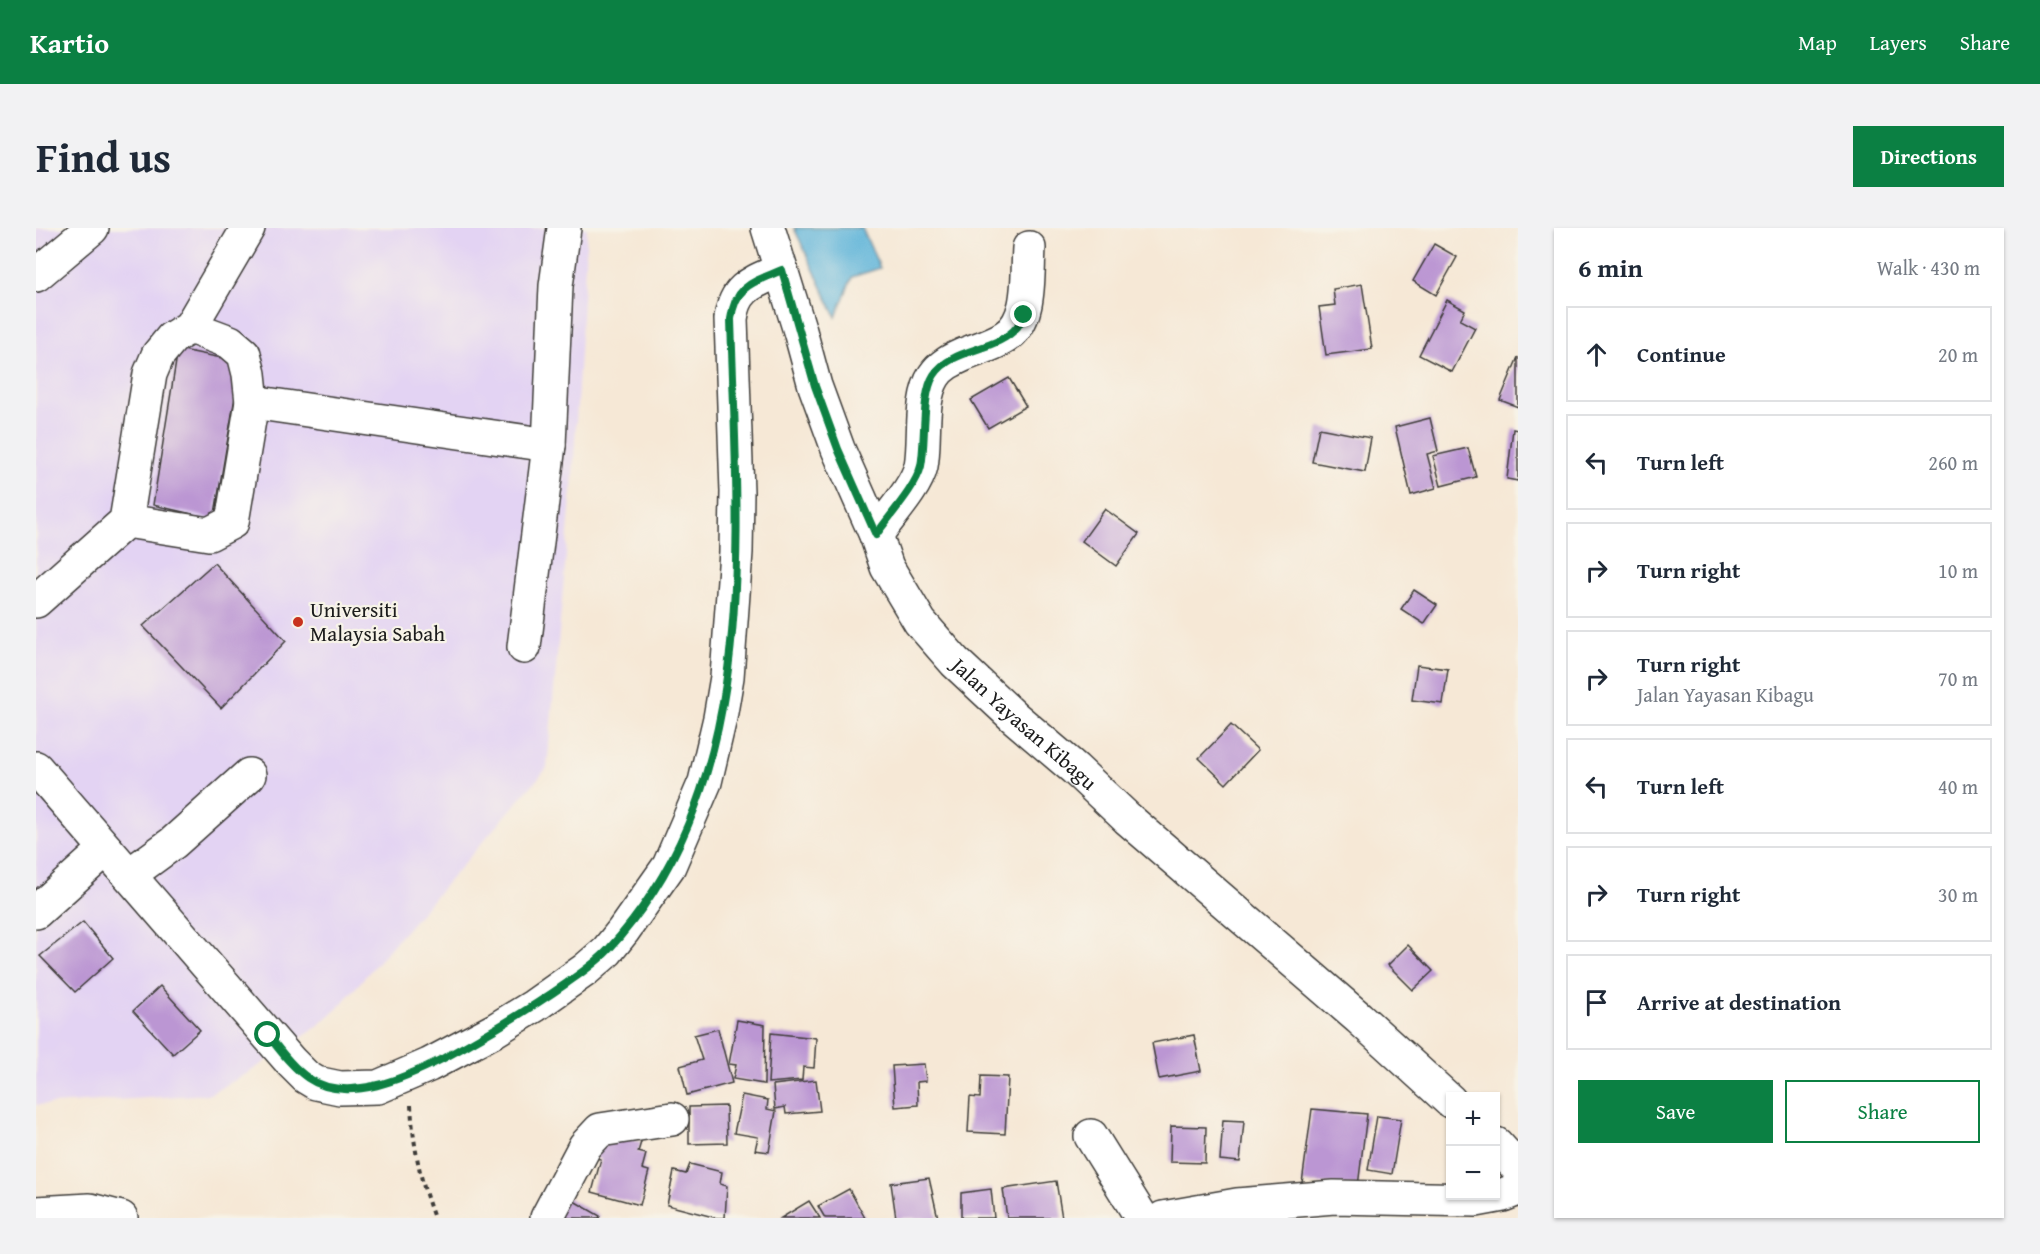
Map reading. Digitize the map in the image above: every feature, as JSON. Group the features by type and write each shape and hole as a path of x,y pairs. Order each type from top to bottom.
{"street":[{"path":"36,275 92,228"},
{"path":"36,601 126,521 150,374 158,355 172,338 190,327 248,228"},
{"path":"524,647 549,445 556,286 564,228"},
{"name":"Jalan Yayasan Kibagu","path":"768,228 815,386 838,449 888,567 920,622 955,662 1127,818 1359,1018 1446,1097"},
{"path":"876,535 912,485 921,467 926,407 929,387 934,375 945,363 1006,337 1017,328 1024,315 1029,248"},
{"path":"36,768 291,1062 306,1077 316,1083 345,1088 378,1087 409,1075 495,1030 534,1006 585,970 607,951 669,866 705,782 720,718 731,638 737,492 731,319 733,304 740,292 753,282 782,270"},
{"path":"126,521 209,534 232,522 252,402 249,374 244,354 230,342 190,327"},
{"path":"252,402 549,445"},
{"path":"129,875 173,843 249,775"},
{"path":"36,912 106,849"},
{"path":"547,1218 585,1146 600,1130 672,1119"},
{"path":"1091,1136 1142,1218"},
{"path":"1498,1146 1518,1168"},
{"path":"1163,1218 1237,1205 1334,1197 1476,1200 1503,1195 1518,1189"},
{"path":"36,1213 90,1210 121,1218"}],"path":[{"path":"409,1075 412,1125 422,1186 434,1218"}],"shaded area":[{"name":"Universiti Malaysia Sabah","path":"36,228 587,228 573,476 547,768 337,1009 314,1029 248,1073 210,1094 36,1105"}],"water":[{"path":"794,228 862,228 880,268 852,277 836,317"}],"building":[{"path":"1434,244 1457,257 1436,295 1413,281"},
{"path":"1362,284 1372,349 1326,355 1319,307 1335,305 1333,289"},
{"path":"1447,300 1465,310 1460,320 1475,328 1452,372 1419,355"},
{"path":"178,349 241,362 214,519 153,505"},
{"path":"1518,357 1518,407 1500,400"},
{"path":"1009,378 1026,406 988,428 971,400"},
{"path":"1430,418 1438,451 1427,454 1436,488 1411,495 1395,427"},
{"path":"1319,428 1371,438 1365,472 1312,462"},
{"path":"1513,429 1518,430 1518,481 1507,479"},
{"path":"1468,448 1476,477 1441,486 1433,456"},
{"path":"1105,509 1139,534 1116,566 1082,541"},
{"path":"214,563 286,641 221,708 143,626"},
{"path":"1414,590 1437,605 1424,624 1401,609"},
{"path":"1417,665 1448,669 1443,704 1412,700"},
{"path":"1231,725 1258,750 1226,784 1199,758"},
{"path":"83,922 113,958 75,992 40,956"},
{"path":"1408,945 1433,971 1413,990 1388,965"},
{"path":"160,986 200,1030 173,1054 133,1011"},
{"path":"737,1020 765,1025 764,1084 733,1079 736,1065 729,1064"},
{"path":"718,1029 732,1083 687,1095 680,1066 702,1060 694,1035"},
{"path":"771,1033 816,1038 814,1068 803,1067 802,1080 768,1083"},
{"path":"1194,1035 1201,1071 1159,1079 1152,1043"},
{"path":"924,1064 926,1081 917,1082 918,1105 895,1107 892,1066"},
{"path":"981,1076 1008,1077 1005,1134 968,1132 970,1097 980,1098"},
{"path":"816,1080 820,1111 786,1114 785,1107 775,1109 773,1085"},
{"path":"742,1095 768,1100 767,1109 776,1111 769,1152 755,1150 758,1137 734,1133"},
{"path":"726,1106 727,1143 689,1144 689,1107"},
{"path":"1312,1109 1367,1114 1358,1186 1302,1183"},
{"path":"1377,1116 1401,1119 1392,1174 1368,1170"},
{"path":"1223,1120 1244,1121 1240,1162 1220,1160"},
{"path":"1171,1126 1206,1127 1205,1163 1170,1162"},
{"path":"601,1131 641,1142 638,1152 646,1154 642,1169 649,1171 640,1205 592,1192 601,1159 594,1158"},
{"path":"690,1164 722,1172 720,1184 727,1186 725,1218 667,1205 674,1171 686,1174"},
{"path":"929,1178 938,1218 896,1218 891,1183"},
{"path":"1056,1181 1062,1218 1007,1218 1003,1189"},
{"path":"849,1189 865,1218 825,1218 818,1206"},
{"path":"991,1189 994,1218 961,1218 961,1193"},
{"path":"567,1197 600,1216 599,1218 555,1218"},
{"path":"809,1201 820,1218 781,1218"}],"place":[{"name":"Universiti Malaysia Sabah","path":"298,622"}],"route":[{"path":"268,1035 291,1062 306,1077 316,1083 340,1088 378,1087 409,1075 495,1030 585,970 607,951 623,932 669,866 705,782 727,677 736,552 737,492 731,319 733,304 740,292 753,282 782,270 815,386 838,449 876,535 912,485 921,467 926,407 929,387 934,375 945,363 1006,337 1017,328 1024,315"}]}
